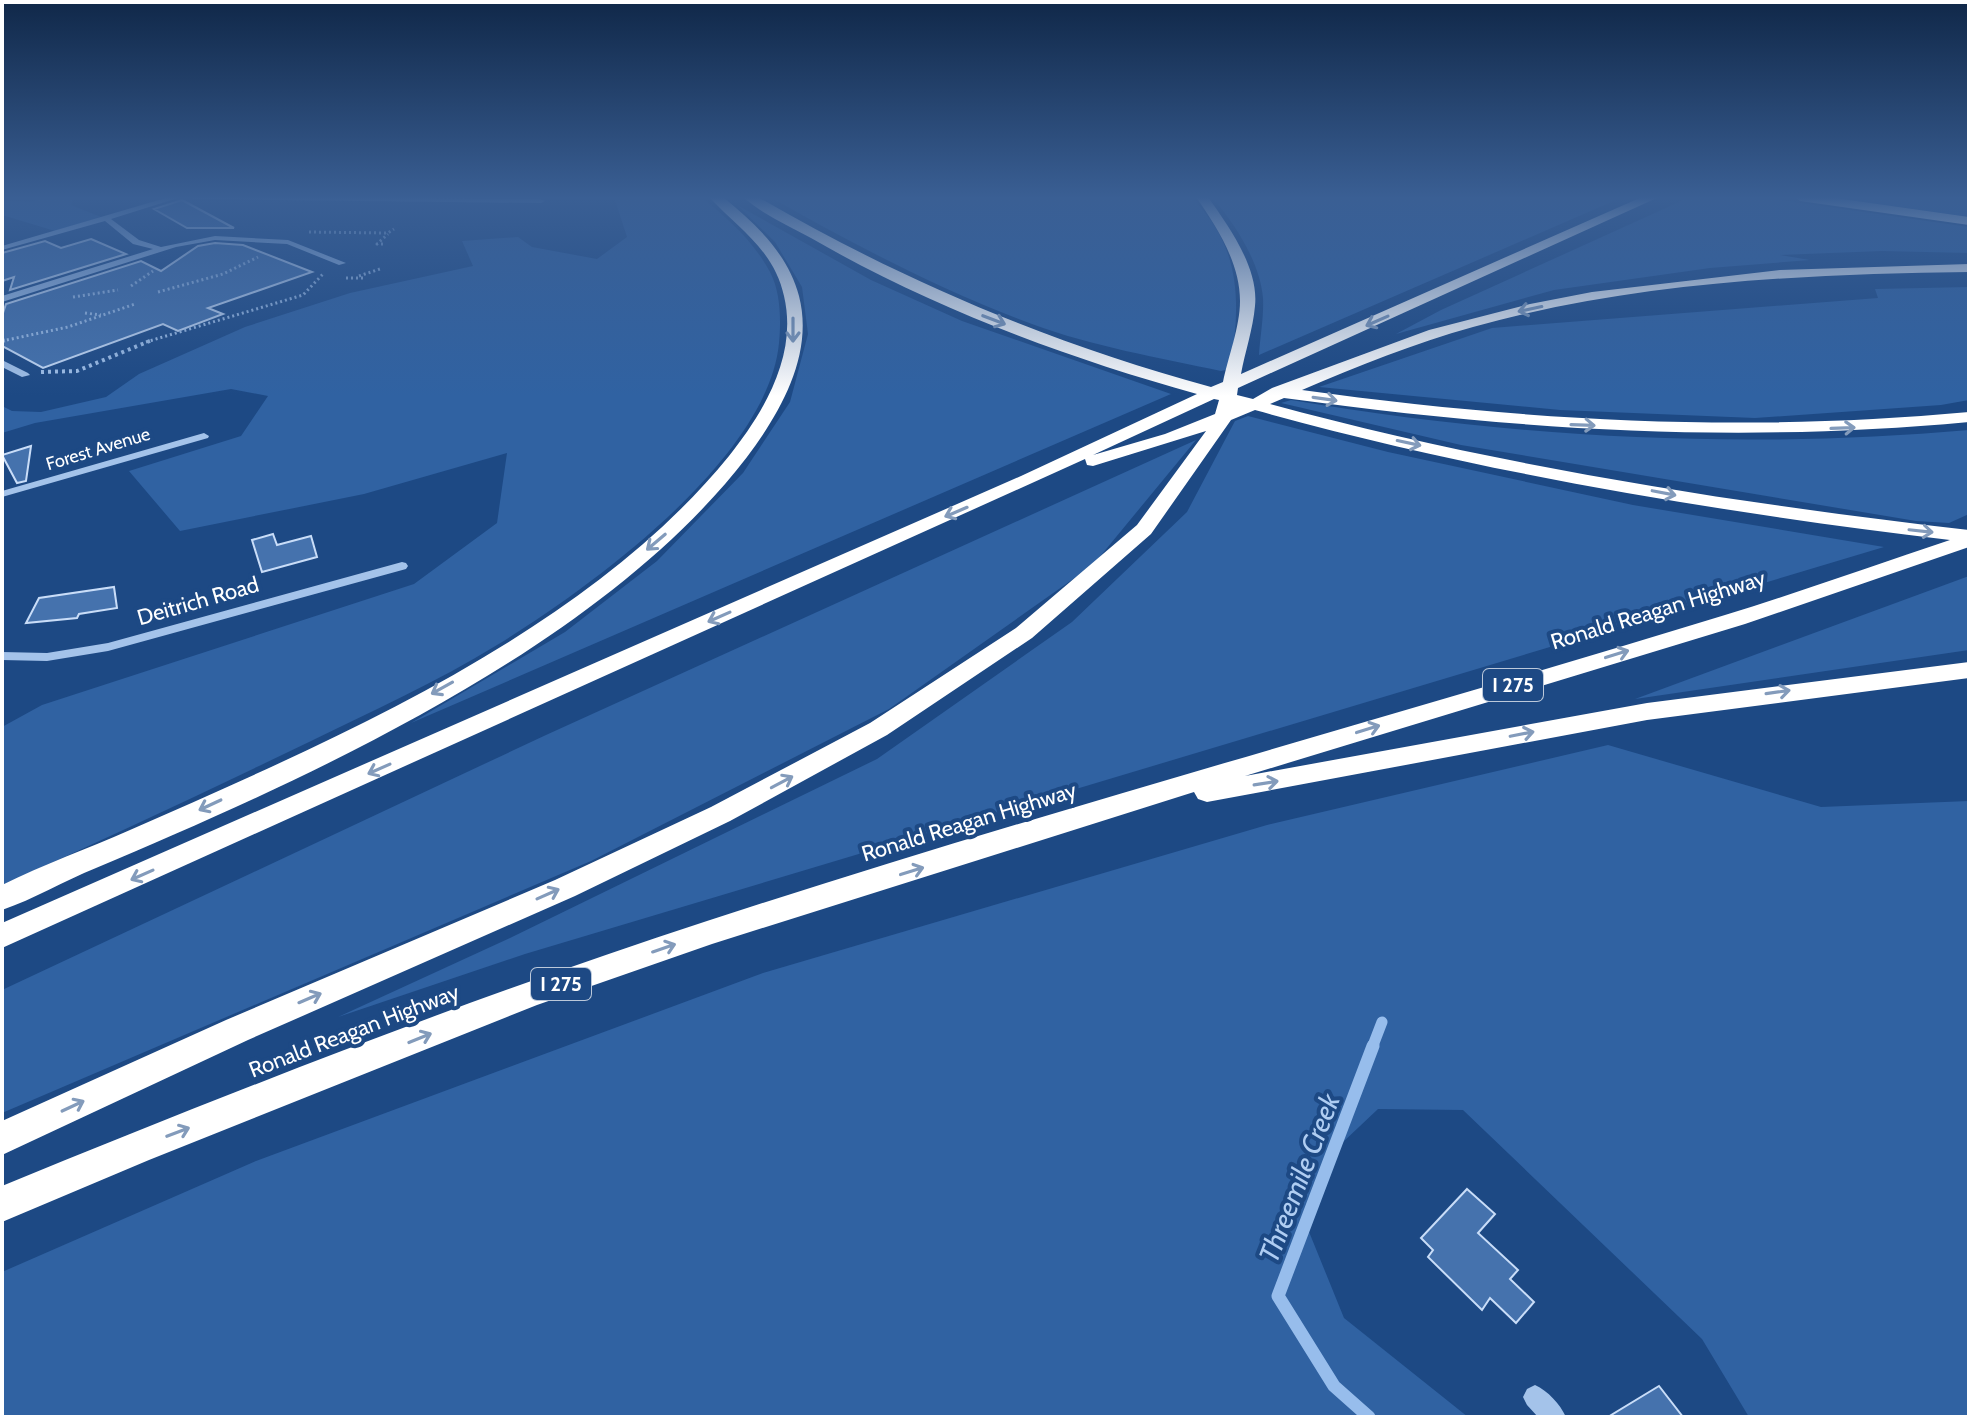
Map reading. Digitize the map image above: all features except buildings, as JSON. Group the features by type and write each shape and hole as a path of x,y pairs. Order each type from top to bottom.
{"highway":[{"path":"2,898 287,769 481,666 557,619 677,524 709,493 761,426 780,393 796,334 792,298 784,273 777,263"},
{"path":"868,263 893,277 1030,333 1197,390 1366,434 1686,497 1786,514 1969,538"},
{"path":"2,1138 278,1012 643,852 834,755 1007,648 1086,585 1168,502 1209,443 1224,417 1245,356 1248,299 1237,263"},
{"path":"2,936 1028,480 1145,423 1505,263"},
{"path":"1028,480 1199,427 1348,364 1469,323 1596,296 1751,276 1969,268"},
{"path":"1030,333 1262,390 1390,409 1570,425 1805,429 1969,417"},
{"name":"Ronald Reagan Highway","path":"2,1204 141,1146 530,994 712,932 1367,729 1737,619 1893,568 1969,538"},
{"path":"1134,803 1315,776 1604,718 1780,692 1969,670"}],"street":[{"path":"2,299 116,263"},
{"path":"2,363 25,375"},
{"name":"Forest Avenue","path":"2,494 204,436"},
{"name":"Deitrich Road","path":"2,656 47,657 108,647 402,566"},
{"path":"1535,1397 1554,1417"}],"path":[{"path":"158,292 194,280 232,273 247,263"},
{"path":"131,286 156,268 151,265"},
{"path":"353,278 380,269"},
{"path":"39,371 52,374 77,371 135,345 303,295 322,277 319,271"},
{"path":"3,340 68,327 135,304"},
{"path":"85,313 101,316"}],"shaded area":[{"path":"472,263 765,263 776,289 780,334 768,387 743,431 709,475 669,516 579,590 535,620 474,659 404,696 2,885 2,727 42,705 414,584 497,523 507,453 364,494 180,531 129,471 241,436 268,396 231,389 35,423 2,433 2,406 12,411 41,412 106,397 139,374 245,327 350,293 473,266"},
{"path":"788,263 841,263 962,321 1171,394 411,723 565,632 657,561 743,473 790,402 808,334 802,287"},
{"path":"893,263 1231,263 1236,322 1230,369 1221,371 1078,339 964,297"},
{"path":"1254,263 1470,263 1259,355 1263,298"},
{"path":"1544,263 1770,263 1710,268 1554,290 1396,334"},
{"path":"1969,287 1969,400 1941,405 1755,418 1560,410 1319,387 1492,328 1878,298 1875,289"},
{"path":"1291,400 1459,424 1629,437 1799,439 1969,430 1969,514 1949,523 1916,521 1461,445 1281,403"},
{"path":"1248,416 1388,452 1633,505 1884,547 525,954 338,1017 510,938 877,759 1072,622 1187,512 1235,421"},
{"path":"1196,440 1093,565 889,709 591,861 2,1113 2,990 546,735"},
{"path":"1969,576 1969,650 1635,699"},
{"path":"1608,745 1821,807 1969,801 1969,1417 1749,1417 1702,1339 1463,1110 1378,1109 1324,1160 1303,1217 1344,1318 1468,1417 2,1417 2,1272 256,1161 763,973 1267,825"}],"waterway":[{"name":"Threemile Creek","path":"1372,1048 1382,1022"},
{"name":"Threemile Creek","path":"1369,1417 1334,1386 1278,1296 1373,1046"}]}
